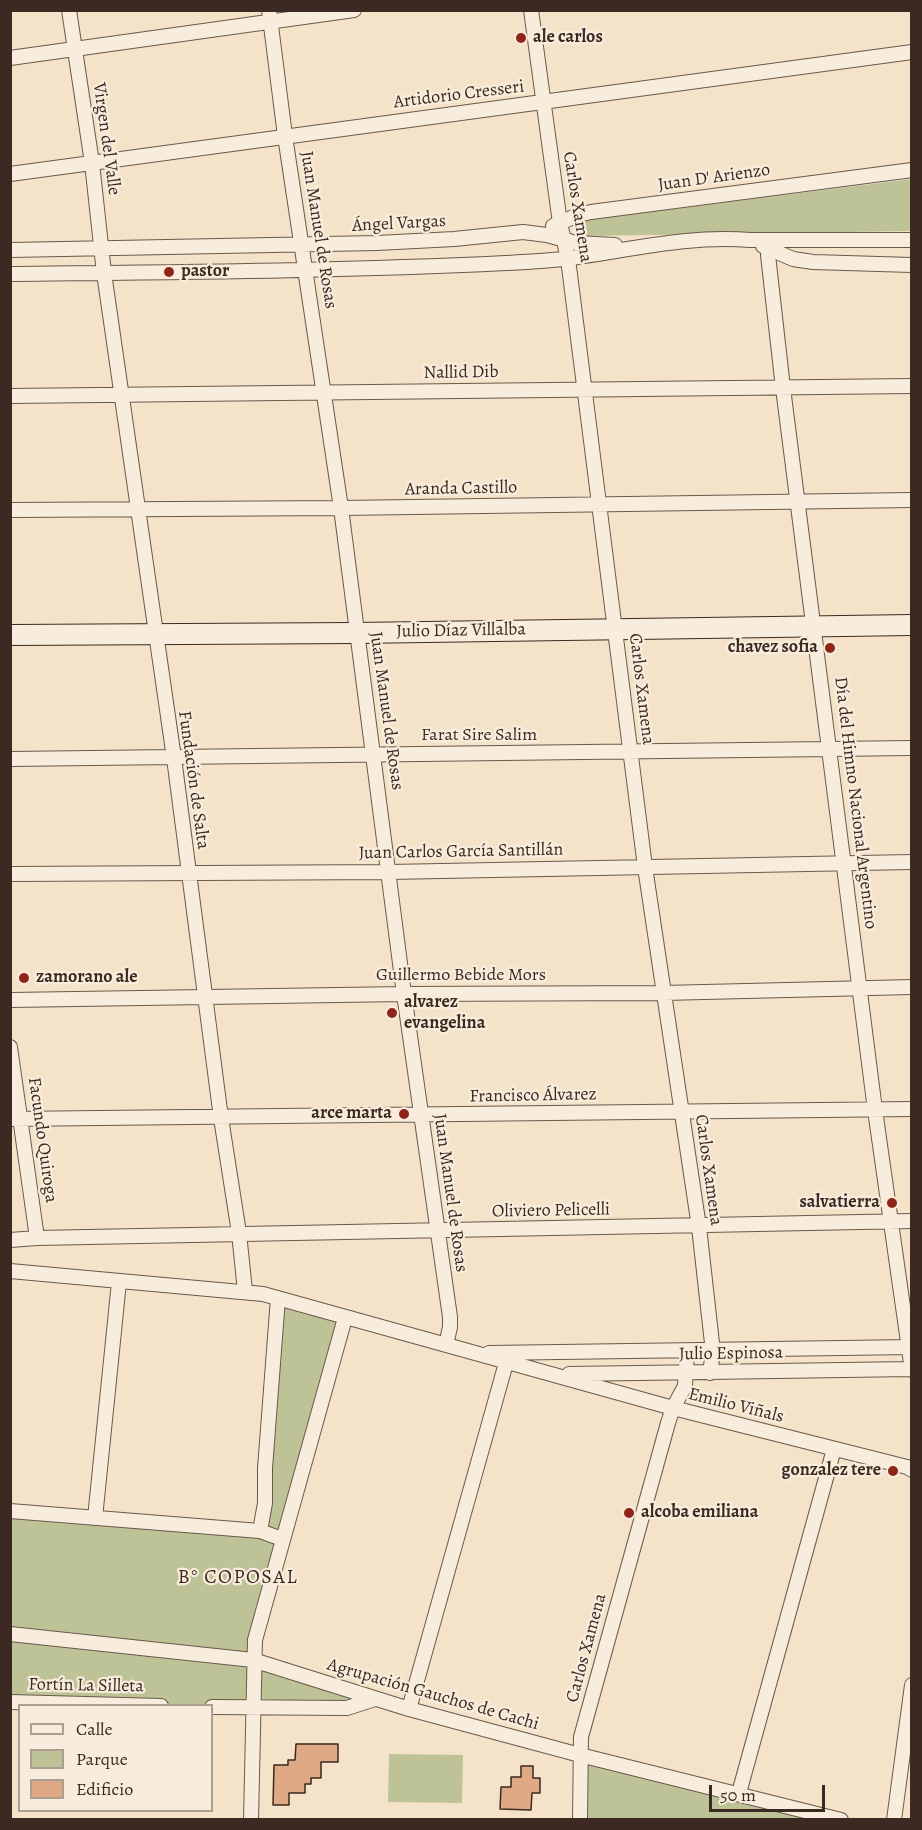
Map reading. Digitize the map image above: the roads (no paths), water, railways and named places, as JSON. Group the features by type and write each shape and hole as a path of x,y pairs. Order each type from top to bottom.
{"street":[{"name":"Virgen del Valle","path":"69,10 92,163 104,273"},
{"path":"10,58 75,50 270,16 354,10"},
{"name":"Carlos Xamena","path":"531,10 560,223 568,259 645,867 699,1227 713,1352 710,1373"},
{"name":"Juan Manuel de Rosas","path":"270,16 285,136 341,508 404,994 450,1317 446,1346"},
{"name":"Artidorio Cresseri","path":"10,174 912,52"},
{"name":"Juan D' Arienzo","path":"523,232 547,228 591,212 912,170"},
{"name":"Ángel Vargas","path":"10,250 302,246 454,239 523,232 547,235 576,243 644,246"},
{"name":"Ángel Vargas","path":"10,274 306,271 568,259 644,246 724,238 750,240 771,245 912,240"},
{"name":"Ángel Vargas","path":"771,245 793,259 813,262 912,265"},
{"name":"Día del Himno Nacional Argentino","path":"771,245 768,255 797,500 875,1110 911,1347 912,1370"},
{"name":"Fundación de Salta","path":"104,273 154,634 174,758 245,1291"},
{"name":"Nallid Dib","path":"10,396 912,386"},
{"name":"Aranda Castillo","path":"10,510 912,500"},
{"name":"Julio Díaz Villalba","path":"10,635 356,633 912,625"},
{"name":"Farat Sire Salim","path":"10,759 912,748"},
{"name":"Juan Carlos García Santillán","path":"10,874 389,872 912,862"},
{"name":"Guillermo Bebide Mors","path":"10,1000 663,993 912,987"},
{"name":"Facundo Quiroga","path":"10,1047 15,1119 38,1238"},
{"name":"Francisco Álvarez","path":"15,1119 912,1109"},
{"name":"Oliviero Pelicelli","path":"10,1240 239,1233 699,1227 912,1221"},
{"path":"10,1271 245,1291 278,1298 552,1375"},
{"path":"95,1518 119,1282"},
{"path":"260,1531 265,1503 265,1468 278,1298"},
{"path":"250,1820 255,1640 345,1317"},
{"name":"Julio Espinosa","path":"472,1354 713,1352 911,1347"},
{"name":"Carlos Xamena","path":"580,1820 581,1737 673,1408 685,1386 687,1352"},
{"path":"409,1709 506,1363"},
{"name":"Julio Espinosa","path":"552,1375 912,1370"},
{"name":"Emilio Viñals","path":"552,1375 912,1470"},
{"path":"739,1793 834,1449"},
{"path":"10,1511 260,1531 282,1539"},
{"name":"Agrupación Gauchos de Cachi","path":"10,1634 253,1660 409,1709 580,1755 842,1820"},
{"path":"894,1820 912,1684"},
{"path":"213,1707 347,1708 375,1699"},
{"name":"Fortín La Silleta","path":"10,1702 86,1704"}],"place":[{"name":"ale carlos","path":"521,38"},
{"name":"pastor","path":"169,272"},
{"name":"chavez sofia","path":"830,648"},
{"name":"zamorano ale","path":"24,978"},
{"name":"alvarez evangelina","path":"392,1013"},
{"name":"arce marta","path":"404,1114"},
{"name":"salvatierra","path":"892,1203"},
{"name":"gonzalez tere","path":"893,1471"},
{"name":"alcoba emiliana","path":"629,1513"}],"district":[{"name":"B° COPOSAL","path":"238,1578"}]}
